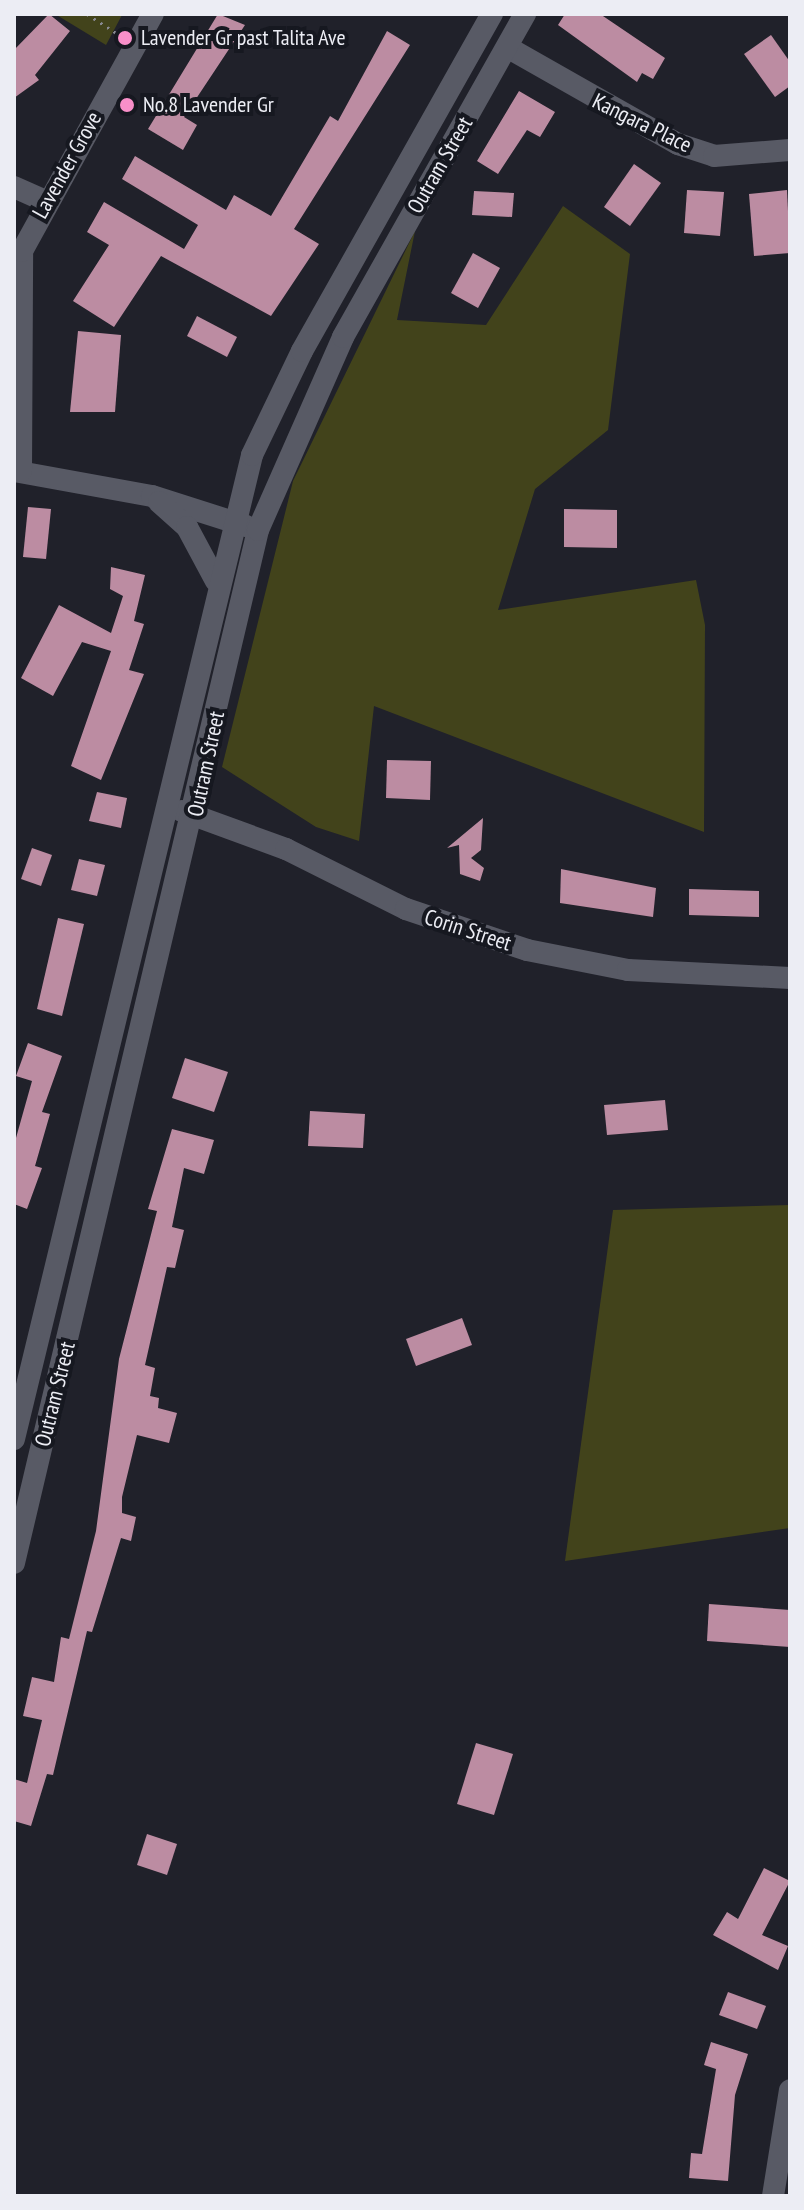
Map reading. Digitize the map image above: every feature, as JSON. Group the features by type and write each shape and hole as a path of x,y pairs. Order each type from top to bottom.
{"street":[{"name":"Lavender Grove","path":"18,471 22,251 45,201 153,14"},
{"name":"Outram Street","path":"14,1439 166,805 216,581 252,455 302,351 492,14"},
{"name":"Outram Street","path":"14,1563 195,816 258,530 343,337 525,14"},
{"name":"Kangara Place","path":"507,47 678,144 714,156 790,150"},
{"path":"14,187 45,201"},
{"path":"18,471 152,496 258,530"},
{"path":"152,496 187,527 216,581"},
{"name":"Corin Street","path":"166,805 286,849 406,909 527,950 628,970 790,978"},
{"path":"779,2191 790,2090"}],"path":[{"path":"87,14 116,33"}],"shaded area":[{"path":"55,14 120,14 122,15 106,45"},
{"path":"563,206 630,254 608,430 535,489 498,610 696,580 705,625 704,832 374,706 359,841 316,827 222,767 293,481 415,231 397,320 486,325"},
{"path":"790,1205 790,1528 565,1561 613,1210"}],"building":[{"path":"49,14 70,31 35,75 39,80 14,98 14,50"},
{"path":"218,14 245,25 184,117 197,125 183,150 148,129"},
{"path":"565,14 600,14 665,58 653,79 642,73 637,82 558,25"},
{"path":"387,31 410,45 294,229 319,244 271,316 161,256 114,327 73,301 109,245 87,232 104,202 184,249 198,225 122,179 135,156 226,210 234,195 271,216 330,116 338,121"},
{"path":"771,35 790,62 790,86 775,97 744,54"},
{"path":"519,91 555,112 540,137 527,130 498,174 477,161"},
{"path":"634,164 661,183 630,226 604,207"},
{"path":"687,190 724,192 720,236 684,233"},
{"path":"787,190 790,253 754,256 749,194"},
{"path":"474,191 514,193 512,217 472,215"},
{"path":"473,253 500,268 478,308 451,293"},
{"path":"197,316 237,337 227,357 187,336"},
{"path":"78,331 121,335 115,412 70,412"},
{"path":"28,507 51,509 46,559 23,557"},
{"path":"564,509 617,510 617,548 564,547"},
{"path":"111,567 145,575 134,621 144,624 129,670 144,674 101,780 71,766 111,651 82,642 53,696 21,678 59,605 111,633 123,596 110,589"},
{"path":"387,760 431,761 430,800 386,798"},
{"path":"97,792 127,798 121,828 89,821"},
{"path":"483,818 481,850 471,858 484,868 480,881 460,874 459,845 447,848"},
{"path":"32,848 52,855 41,886 21,879"},
{"path":"79,859 105,865 97,896 71,890"},
{"path":"561,869 656,888 653,917 560,903"},
{"path":"689,889 759,891 759,917 689,915"},
{"path":"58,918 84,924 62,1016 37,1009"},
{"path":"28,1043 62,1056 42,1112 50,1114 35,1166 42,1168 27,1209 14,1204 14,1145 32,1081 16,1076"},
{"path":"185,1058 228,1072 214,1112 172,1098"},
{"path":"665,1100 668,1130 607,1135 604,1105"},
{"path":"310,1111 365,1114 363,1148 308,1146"},
{"path":"172,1129 214,1140 204,1174 184,1168 172,1227 184,1230 175,1268 167,1267 145,1365 155,1368 150,1396 159,1398 158,1408 177,1413 169,1443 137,1435 122,1497 122,1513 136,1517 131,1541 121,1538 92,1632 87,1631 53,1775 47,1774 31,1826 14,1821 14,1779 27,1783 42,1720 23,1716 32,1677 54,1682 61,1637 69,1639 96,1531 119,1359 157,1211 148,1209"},
{"path":"462,1318 472,1345 416,1366 406,1339"},
{"path":"709,1604 790,1610 790,1647 707,1641"},
{"path":"476,1743 513,1754 494,1815 457,1804"},
{"path":"147,1834 177,1844 167,1875 137,1865"},
{"path":"764,1868 790,1881 762,1935 788,1946 778,1970 713,1935 727,1912 738,1919"},
{"path":"728,1992 766,2006 757,2029 719,2015"},
{"path":"711,2042 748,2054 735,2095 728,2181 689,2178 691,2153 702,2154 716,2069 704,2065"}],"place":[{"name":"Lavender Gr past Talita Ave","path":"125,38"},
{"name":"No.8 Lavender Gr","path":"127,105"}]}
